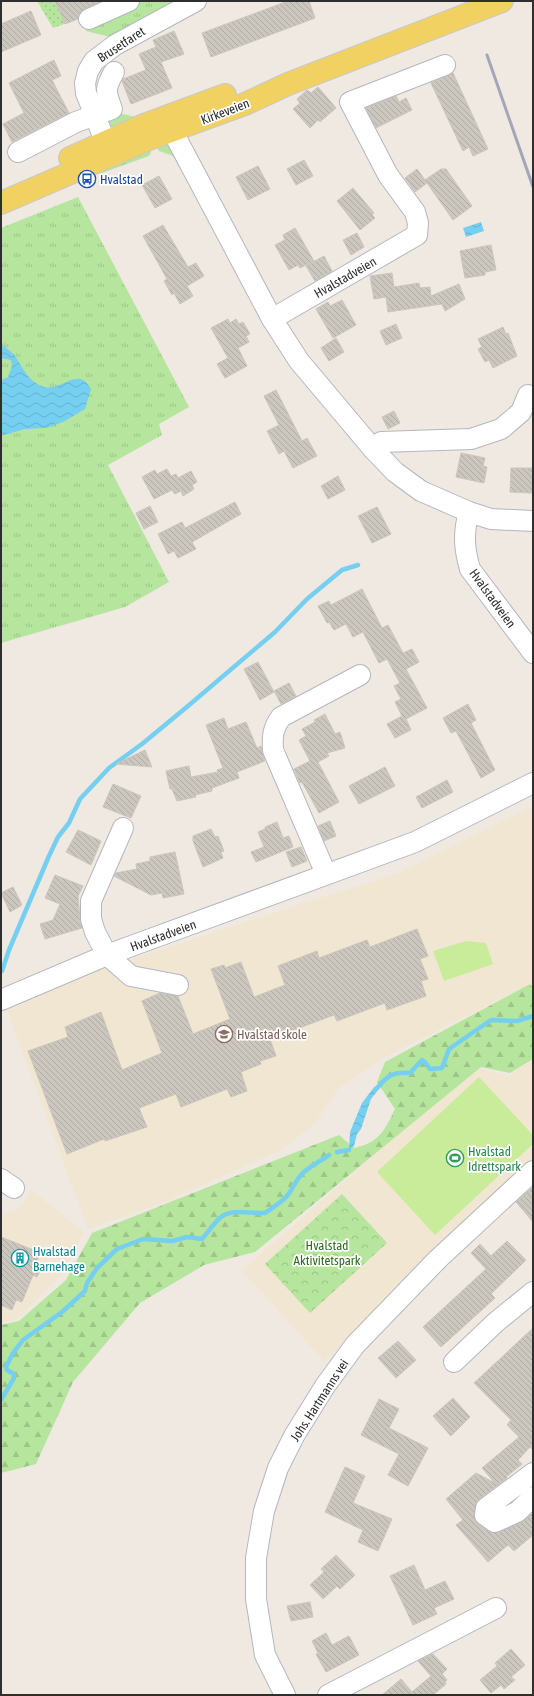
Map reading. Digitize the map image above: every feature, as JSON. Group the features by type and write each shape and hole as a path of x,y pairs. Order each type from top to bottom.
{"main road":[{"name":"Kirkeveien","path":"1,191 109,148 150,139 177,124 278,76 450,20 502,1"},
{"name":"Kirkeveien","path":"1,203 109,148"}],"street":[{"path":"89,19 129,1"},
{"name":"Brusetfaret","path":"109,148 86,93 85,83 88,71 94,61 115,45 196,1"},
{"name":"Hvalstadveien","path":"272,319 418,235 418,223 415,212 388,174 350,102 445,65"},
{"path":"18,152 76,122 112,109 108,99 106,85 114,72"},
{"path":"177,124 195,174 272,319 299,361 373,449 395,472 421,491 469,512 491,519 533,521"},
{"path":"373,449 381,442 471,439 501,429 521,412 528,395"},
{"name":"Hvalstadveien","path":"469,512 464,534 466,556 470,569 533,653"},
{"path":"326,874 273,750 272,738 274,727 281,717 360,675"},
{"name":"Hvalstadveien","path":"1,1000 107,955 415,842 533,783"},
{"path":"123,828 91,901 91,918 95,932 107,955 131,976 178,985"},
{"name":"Johs. Hartmanns vei","path":"285,1695 265,1655 256,1599 256,1558 264,1511 278,1468 294,1436 321,1392 355,1345 438,1259 533,1171"},
{"path":"454,1362 496,1322 533,1292"},
{"path":"533,1472 486,1508 485,1515 495,1522 517,1512 533,1497"},
{"path":"328,1695 496,1608"}],"shaded area":[{"name":"Hvalstad skole","path":"533,806 533,988 530,984 383,1058 338,1089 314,1125 279,1151 162,1203 88,1229 7,1010 106,967 399,873"},
{"path":"533,1060 533,1167 324,1361 242,1270 476,1067 508,1077"},
{"path":"31,1190 84,1232 63,1273 18,1318 1,1324 1,1213 16,1211 22,1206"}],"green space":[{"path":"37,1 104,1 64,24 53,28"},
{"path":"136,1 184,1 110,37 86,31 85,26"},
{"path":"118,113 136,117 113,129 110,128 107,119"},
{"path":"154,142 163,143 170,146 204,209 177,160 171,155 159,151"},
{"path":"148,145 151,152 149,156 99,174 98,172"},
{"path":"78,197 189,407 159,424 162,435 108,465 169,582 125,607 1,643 1,228"},
{"path":"466,941 486,943 493,964 444,981 433,951"},
{"path":"530,984 533,988 533,1059 510,1073 481,1067 255,1252 204,1265 140,1303 73,1382 36,1464 1,1473 1,1325 19,1321 66,1280 92,1233 339,1135 354,1148 370,1143 384,1129 395,1109 377,1082 385,1062"},
{"name":"Hvalstad Idrettspark","path":"479,1077 533,1135 533,1144 435,1235 377,1172"},
{"name":"Hvalstad Aktivitetspark","path":"342,1194 387,1243 310,1313 265,1264"}],"water":[{"path":"481,222 484,231 466,237 463,228"},
{"path":"1,344 14,355 28,376 39,385 44,387 58,386 75,379 81,379 86,382 91,389 85,409 63,422 46,428 25,429 1,436 1,380 8,377 12,366 11,360 1,358"},
{"path":"375,1086 379,1089 371,1099 361,1129 357,1134 354,1146 349,1150 350,1132 362,1103"}],"building":[{"path":"55,1 101,1 84,9 79,13 78,19 65,24"},
{"path":"288,1 309,1 315,18 211,57 202,33"},
{"path":"31,11 41,35 1,52 1,24"},
{"path":"174,31 184,54 161,62 172,88 131,104 122,81 123,79 146,70 139,54 156,47 153,40"},
{"path":"54,60 61,76 52,80 69,113 12,142 3,124 24,113 9,83"},
{"path":"453,73 488,149 473,156 469,147 463,151 431,83"},
{"path":"318,87 336,108 320,122 318,120 310,128 293,109 300,103 297,99 307,90 311,93"},
{"path":"396,96 399,102 406,98 412,110 376,128 366,108"},
{"path":"304,160 313,176 296,185 287,169"},
{"path":"258,166 270,189 248,200 236,177"},
{"path":"417,169 425,180 441,169 446,169 472,206 453,220 427,183 415,192 405,178"},
{"path":"159,176 172,199 155,208 142,185"},
{"path":"353,188 374,213 372,215 375,218 360,230 337,201"},
{"path":"163,225 188,267 196,263 204,276 187,286 193,296 180,304 174,293 172,295 164,281 167,279 143,236"},
{"path":"295,228 314,261 300,268 298,265 289,270 275,245 285,240 283,235"},
{"path":"357,233 364,247 351,255 343,240"},
{"path":"491,245 496,270 485,272 485,275 465,278 460,251"},
{"path":"324,256 332,271 315,281 306,266"},
{"path":"392,273 394,287 419,283 420,288 430,287 431,296 459,284 465,299 445,311 442,304 388,312 386,297 374,299 370,276"},
{"path":"342,300 356,325 333,338 316,309 328,302 330,306"},
{"path":"228,319 230,323 236,319 239,324 243,322 250,334 246,336 249,342 238,348 247,366 225,378 217,364 228,358 211,328"},
{"path":"396,324 402,338 386,345 380,331"},
{"path":"503,327 506,334 508,333 517,356 493,368 489,360 485,362 478,349 482,347 478,339"},
{"path":"336,338 344,352 329,361 321,348"},
{"path":"276,390 302,441 307,438 317,456 293,468 284,451 279,454 267,431 279,425 264,396"},
{"path":"394,411 400,423 388,429 382,417"},
{"path":"461,453 485,458 483,466 487,467 484,483 456,477"},
{"path":"511,468 533,468 533,493 510,492"},
{"path":"167,469 171,476 176,474 178,478 191,471 197,482 192,485 194,489 183,496 181,491 175,494 172,490 154,499 142,477 155,470 157,474"},
{"path":"338,476 345,490 328,499 321,486"},
{"path":"235,502 241,514 192,542 196,549 178,558 174,551 168,554 158,534 182,522 185,528"},
{"path":"150,506 158,522 144,529 136,513"},
{"path":"377,507 391,534 372,543 358,516"},
{"path":"362,589 382,628 388,625 403,653 412,649 419,662 406,669 427,708 406,719 411,730 395,738 387,724 402,716 395,702 401,699 394,686 400,683 387,659 379,663 363,632 353,637 346,624 334,630 329,622 327,623 318,606 329,601 331,605"},
{"path":"258,662 274,692 260,700 244,669"},
{"path":"289,683 296,696 281,704 274,691"},
{"path":"468,704 476,720 471,723 495,770 481,778 456,731 451,733 443,718"},
{"path":"325,714 335,734 340,732 345,748 327,753 329,756 318,762 339,802 319,813 302,782 300,783 294,769 310,761 299,740 306,736 302,729 315,722 314,720"},
{"path":"224,718 228,729 246,722 257,748 261,746 265,761 237,772 239,778 212,788 212,791 195,795 196,797 177,801 172,789 170,789 166,771 189,766 191,777 218,772 217,770 223,768 206,725"},
{"path":"145,750 152,767 116,764"},
{"path":"385,767 395,786 359,804 349,786"},
{"path":"447,780 453,792 422,808 416,797"},
{"path":"113,784 141,796 131,818 103,807"},
{"path":"330,821 336,836 324,841 318,826"},
{"path":"277,822 283,838 289,836 293,847 256,862 251,852 264,847 258,832"},
{"path":"211,829 215,837 218,836 224,851 221,852 223,858 203,867 193,841 193,836"},
{"path":"78,830 101,841 91,865 66,852"},
{"path":"301,847 307,861 292,867 286,852"},
{"path":"175,852 184,894 163,898 162,893 151,895 114,876 116,873 137,869 136,864 150,861 150,857"},
{"path":"55,875 83,886 78,896 82,928 45,939 40,924 53,920 60,904 45,898"},
{"path":"13,887 22,905 10,912 1,893"},
{"name":"Hvalstad skole","path":"417,929 428,956 420,959 428,979 421,981 426,996 387,1010 385,1003 337,1021 334,1015 270,1039 276,1056 260,1061 261,1064 241,1072 247,1091 231,1097 227,1089 181,1107 176,1094 139,1108 147,1127 105,1141 104,1139 67,1154 28,1051 68,1037 65,1027 101,1012 122,1070 162,1053 142,1001 160,993 178,996 193,1034 230,1019 211,969 224,965 225,968 241,962 254,997 285,985 278,966 317,951 319,958 367,940 370,947"},
{"path":"533,1187 533,1222 516,1202"},
{"path":"1,1237 41,1253 36,1263 42,1266 37,1277 33,1275 22,1302 16,1300 12,1310 1,1305"},
{"path":"507,1241 526,1260 491,1294 495,1298 441,1347 423,1327 486,1269 471,1253 480,1244 491,1256"},
{"path":"533,1328 533,1450 530,1447 518,1460 522,1464 506,1477 507,1478 476,1502 474,1514 475,1520 478,1524 494,1533 522,1522 533,1513 533,1535 514,1551 508,1545 488,1562 456,1525 463,1520 446,1499 476,1473 495,1483 482,1468 519,1437 507,1425 511,1420 474,1383"},
{"path":"398,1341 416,1360 396,1378 378,1358"},
{"path":"453,1398 470,1417 451,1436 433,1416"},
{"path":"379,1399 399,1409 389,1428 428,1448 408,1486 388,1475 399,1454 361,1435"},
{"path":"345,1467 365,1476 353,1503 392,1519 378,1551 358,1542 363,1530 325,1512"},
{"path":"336,1555 355,1575 340,1589 337,1586 323,1599 310,1585 324,1572 321,1569"},
{"path":"414,1565 425,1590 445,1581 454,1599 434,1608 437,1614 413,1625 390,1576"},
{"path":"310,1602 313,1617 291,1621 287,1606"},
{"path":"326,1633 332,1645 349,1636 359,1655 326,1672 316,1654 318,1653 312,1641"},
{"path":"511,1649 525,1665 511,1677 515,1680 504,1689 501,1685 491,1693 480,1680 497,1666 495,1663"},
{"path":"433,1654 447,1669 442,1674 447,1680 445,1682 446,1684 433,1695 382,1695 401,1679 412,1692 431,1676 418,1661"}],"waterway":[{"path":"2,971 9,950 49,856 58,837 69,823 80,799 109,768 142,744 275,632 307,599 342,570 358,565"},
{"path":"378,1087 391,1075 410,1073 422,1060 430,1069 442,1068 449,1049 491,1020 517,1021 533,1016"},
{"path":"337,1152 349,1150"},
{"path":"1,1400 14,1378 14,1374 7,1370 6,1367 13,1353 23,1340 62,1312 85,1291 87,1283 97,1268 117,1249 143,1239 172,1241 187,1237 202,1239 216,1222 225,1214 236,1212 265,1213 285,1198 298,1178 306,1170 329,1155"}],"railway":[{"path":"487,55 533,187"}],"place":[{"name":"Hvalstad","path":"87,179"},
{"name":"Hvalstad skole","path":"224,1034"},
{"name":"Hvalstad Idrettspark","path":"455,1158"},
{"name":"Hvalstad Barnehage","path":"20,1258"}]}
